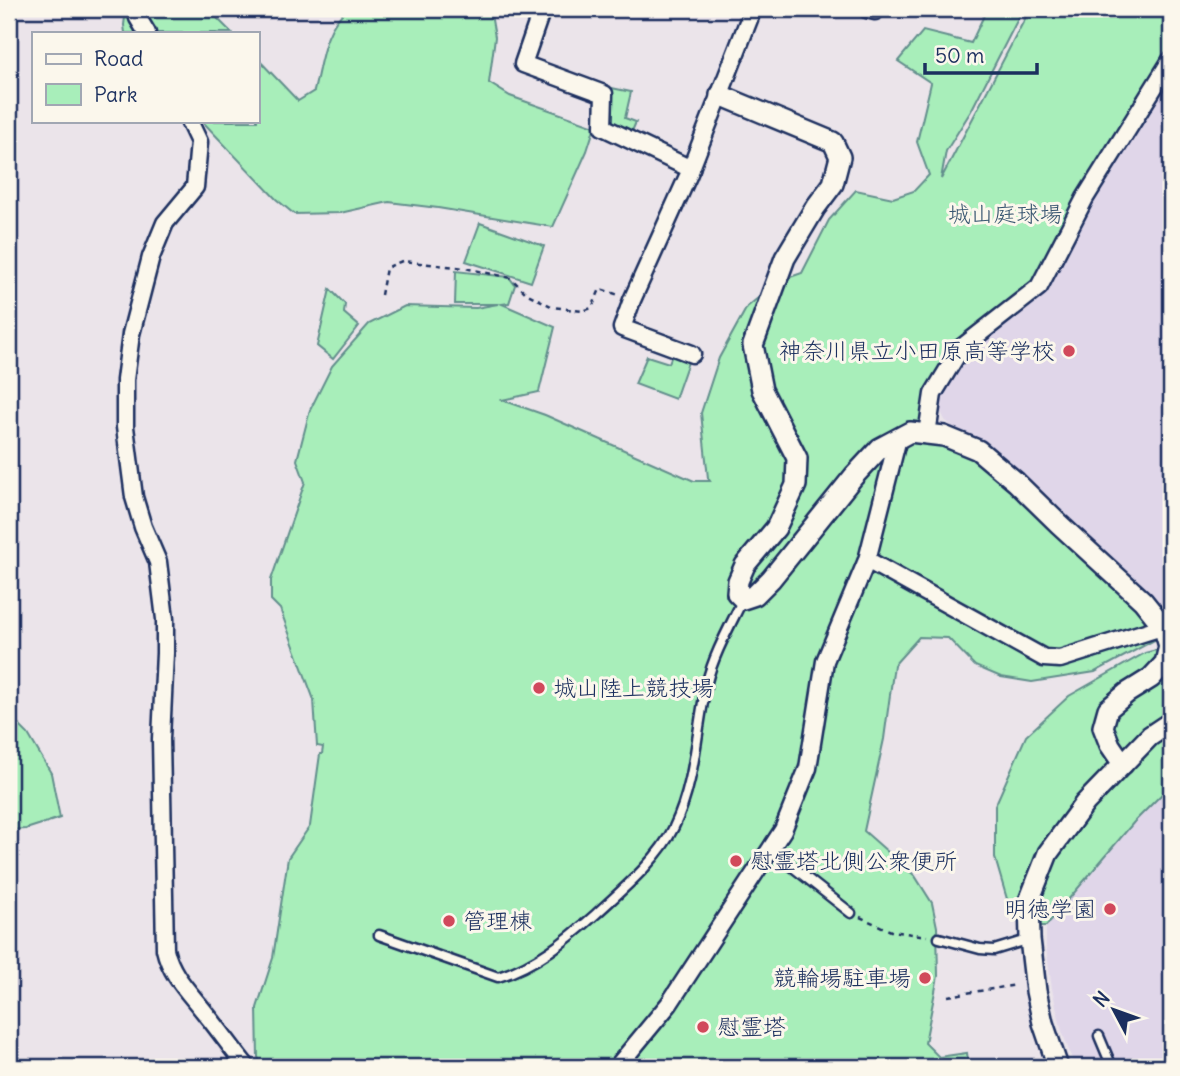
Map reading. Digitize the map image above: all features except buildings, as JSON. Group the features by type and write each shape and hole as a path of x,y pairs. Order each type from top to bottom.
{"street":[{"path":"136,9 138,19 146,32"},
{"path":"542,9 523,64 604,94 603,127 691,169"},
{"path":"692,354 622,328 691,169 753,9"},
{"path":"867,9 876,9"},
{"path":"927,434 933,394 961,348 1039,287 1085,198 1171,60"},
{"path":"720,94 833,142 840,157 833,184 785,258 753,345 762,390 797,458 796,485 776,528 745,565 737,593 743,599 755,595 771,579 880,448 910,432 944,436 978,450 1016,482 1167,625 1169,646 1165,663 1151,678 1108,709 1102,727 1123,764"},
{"path":"189,122 199,142 194,187 165,223 151,257 131,334 125,380 125,427 134,497 158,562 165,619 166,653 161,739 165,949 168,963 178,980 247,1067"},
{"path":"617,1067 668,1004 783,830 808,768 825,661 867,560 898,438"},
{"path":"867,560 1044,657 1060,659 1167,625"},
{"path":"1058,1067 1043,1023 1035,982 1030,939 1030,901 1048,853 1085,803 1150,736 1171,722"}],"lane":[{"path":"379,935 498,977 516,972 569,938 607,904 648,863 674,828 691,772 708,680 743,599"},
{"path":"770,849 851,913"},
{"path":"939,938 980,949 995,950 1030,939"},
{"path":"1099,1036 1112,1067"}],"path":[{"path":"381,295 386,268 402,261 465,268 511,278 526,293 553,307 582,311 592,308 600,289 632,300"},
{"path":"851,913 891,931 939,938"},
{"path":"948,996 1035,982"}],"shaded area":[{"name":"神奈川県立小田原高等学校","path":"1171,72 1171,615 1163,611 945,420 938,406 939,398 957,362 977,340 1038,297 1068,251 1081,224"},
{"name":"明徳学園","path":"1171,740 1171,1067 1075,1067 1062,1031 1052,989 1046,947 1046,921"}],"green space":[{"path":"126,9 208,9 231,32 125,32"},
{"path":"348,9 465,9 491,14 495,37 489,83 510,96 595,126 587,151 553,227 389,202 340,213 294,214 276,199 203,122 259,122 259,60 298,101 314,91 329,35 340,16"},
{"name":"城山庭球場","path":"987,9 1023,9 971,111 946,151 941,179 1030,9 1171,9 1171,51 1081,197 1035,283 930,390 937,423 963,450 1123,590 1162,636 1095,672 1032,682 1001,677 975,666 948,638 919,637 894,665 884,739 864,831 915,876 932,903 937,927 938,976 925,1043 939,1057 967,1053 969,1067 262,1067 258,1057 257,1008 273,958 288,858 310,826 323,747 317,746 314,700 280,609 271,600 271,580 305,482 297,460 310,410 332,366 369,324 405,306 476,308 498,304 455,304 456,271 509,277 515,285 509,303 502,304 555,327 539,392 502,400 545,415 694,481 710,481 701,413 719,358 747,307 779,281 802,273 829,220 856,190 893,198 914,191 929,175 917,142 931,83 898,61 923,31 971,43"},
{"path":"607,87 631,92 625,118 636,122 630,136 606,125"},
{"path":"480,223 544,246 531,282 466,261"},
{"path":"330,289 345,304 344,313 359,326 333,359 317,346"},
{"path":"673,352 689,359 675,399 635,384 647,356 669,363"},
{"path":"1171,646 1171,785 1134,822 1046,926 1031,926 1007,899 995,858 995,806 1026,736 1069,696 1145,653"},
{"path":"9,715 28,734 51,773 60,818 26,829 9,830"}],"place":[{"name":"神奈川県立小田原高等学校","path":"1069,351"},
{"name":"城山陸上競技場","path":"539,688"},
{"name":"慰霊塔北側公衆便所","path":"736,861"},
{"name":"明徳学園","path":"1110,909"},
{"name":"管理棟","path":"449,921"},
{"name":"競輪場駐車場","path":"925,978"},
{"name":"慰霊塔","path":"703,1027"}]}
